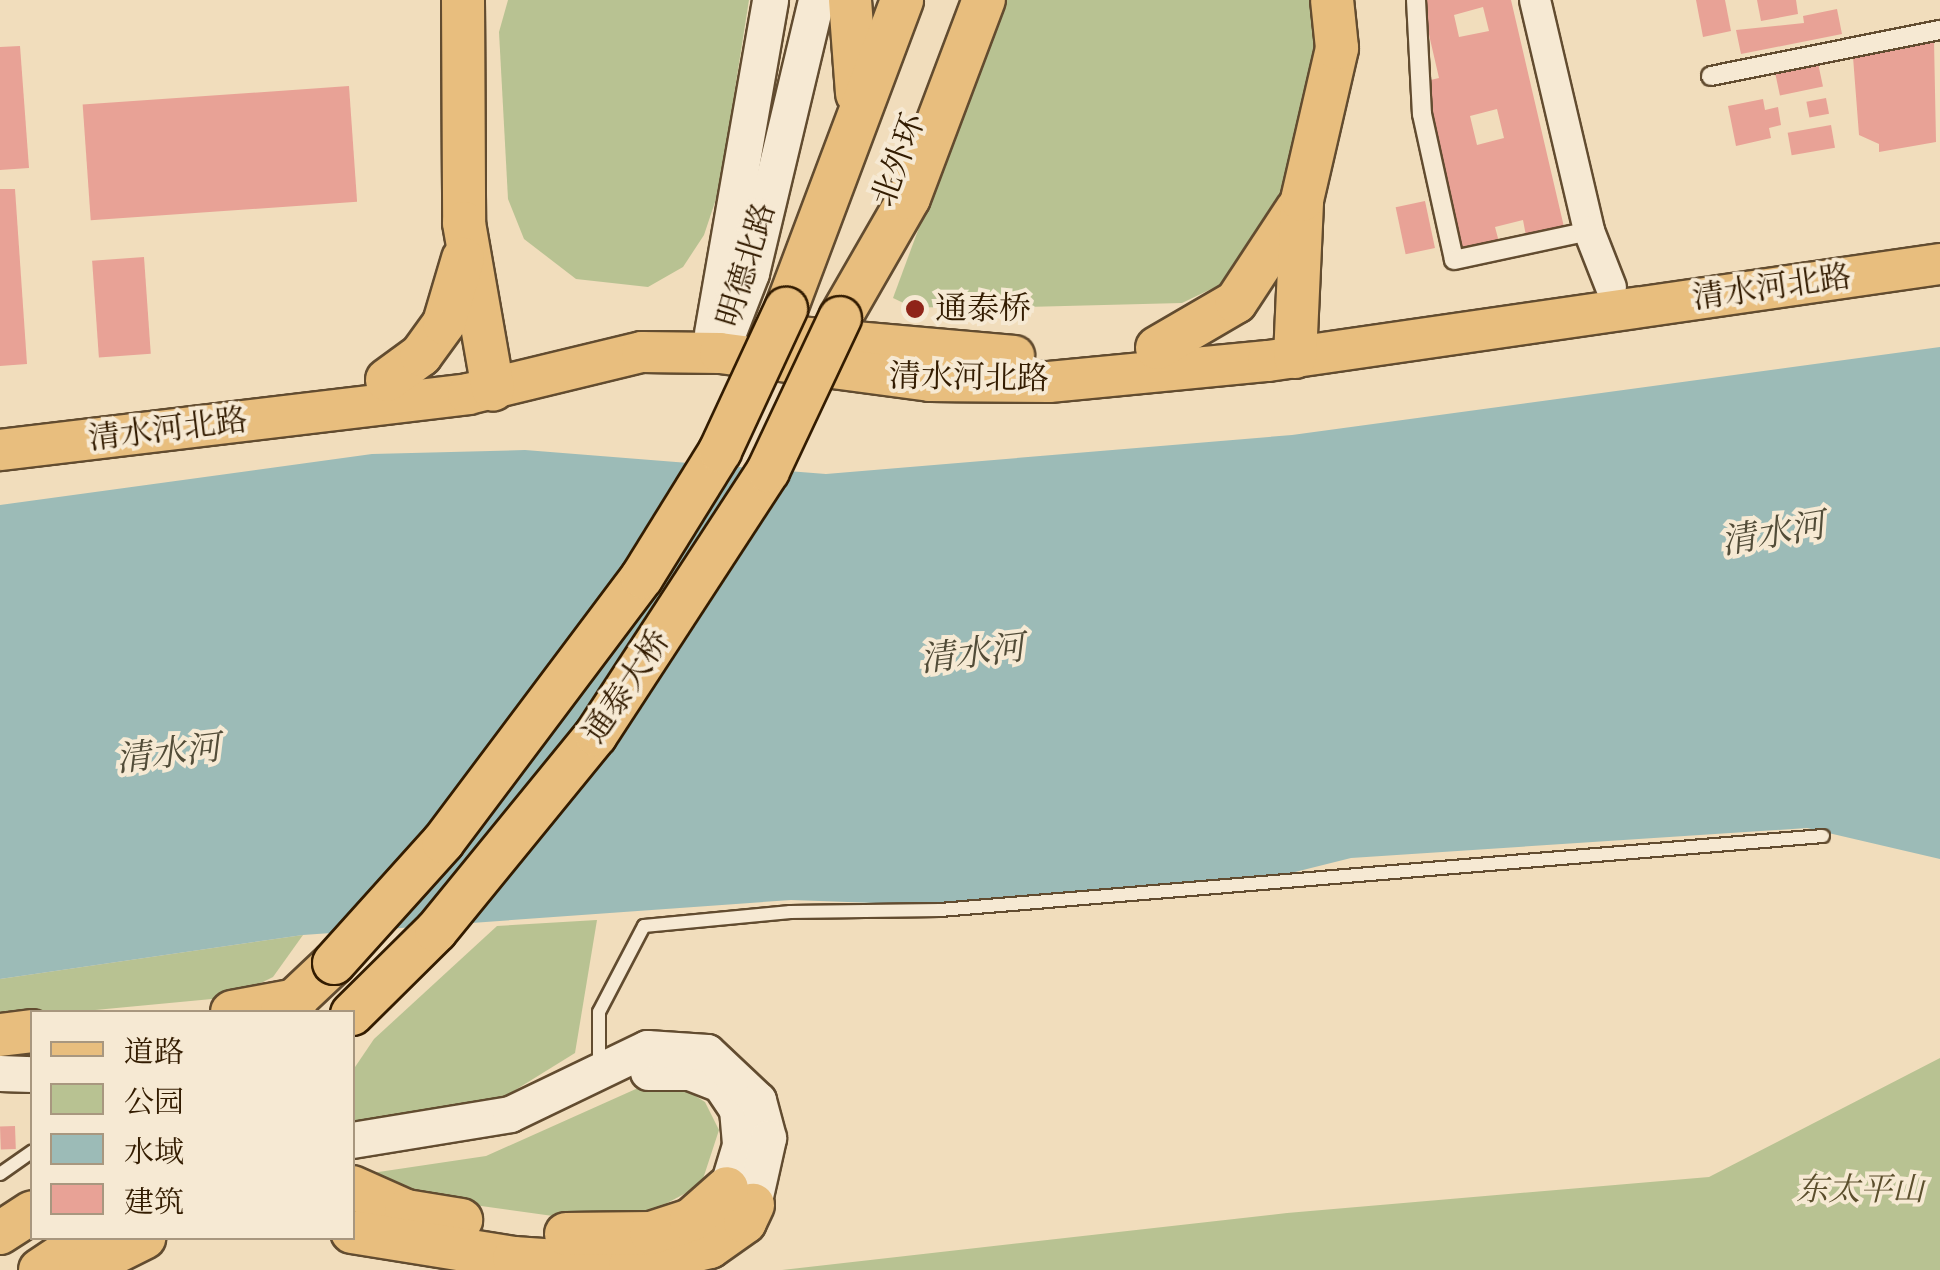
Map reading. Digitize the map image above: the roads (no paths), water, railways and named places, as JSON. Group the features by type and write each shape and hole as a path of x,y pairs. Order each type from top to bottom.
{"highway":[{"path":"388,380 444,323 463,260 462,0"},
{"path":"485,0 484,210 499,377"},
{"path":"850,0 857,128"},
{"name":"北外环","path":"786,309 902,0"},
{"name":"北外环","path":"840,318 954,0"},
{"path":"840,318 909,198 984,0"},
{"path":"1309,344 1302,200 1336,48 1332,0"},
{"path":"1309,344 1324,225 1363,0"},
{"path":"1157,348 1236,302 1302,200"},
{"path":"464,223 499,377"},
{"name":"通泰大桥","path":"290,1006 334,964 443,842 642,577 720,451 786,309"},
{"name":"通泰大桥","path":"359,1010 448,918 596,735 768,471 840,318"},
{"path":"251,1010 290,1006"},
{"path":"0,1035 30,1031"},
{"path":"355,1189 402,1226"},
{"path":"355,1232 402,1226 630,1266 710,1246 745,1222 740,1197"},
{"path":"0,1233 30,1213"},
{"path":"40,1270 85,1240"},
{"path":"80,1270 140,1240"}],"main road":[{"name":"明德北路","path":"719,336 770,0"},
{"name":"明德北路","path":"719,336 752,274 816,0"},
{"name":"清水河北路","path":"0,450 499,377 719,336 970,355 1309,344 1610,287 1940,240"},
{"name":"清水河北路","path":"719,336 1000,384 1940,264"},
{"name":"清水河北路","path":"0,424 388,380 499,377"},
{"path":"355,1159 515,1132 646,1048 678,1048 707,1052 734,1070 758,1100 768,1138 740,1197"},
{"path":"0,1073 30,1074"},
{"path":"355,1140 510,1114 601,1076"},
{"path":"0,1090 30,1090"}],"street":[{"path":"1416,0 1422,114 1454,260 1589,232"},
{"path":"1534,0 1589,232 1610,287"},
{"path":"1712,76 1940,30"}],"lane":[{"path":"601,1076 599,1012 644,926 790,912 940,910 1823,836"},
{"path":"0,1174 30,1153"}],"water":[{"name":"清水河","path":"1940,347 1940,859 1807,828 1351,858 1291,873 933,905 791,900 303,935 0,979 0,505 372,454 525,450 826,474 1292,435"}],"place":[{"name":"通泰桥","path":"915,309"}],"park label":[{"name":"东太平山","path":"1860,1190"}]}
